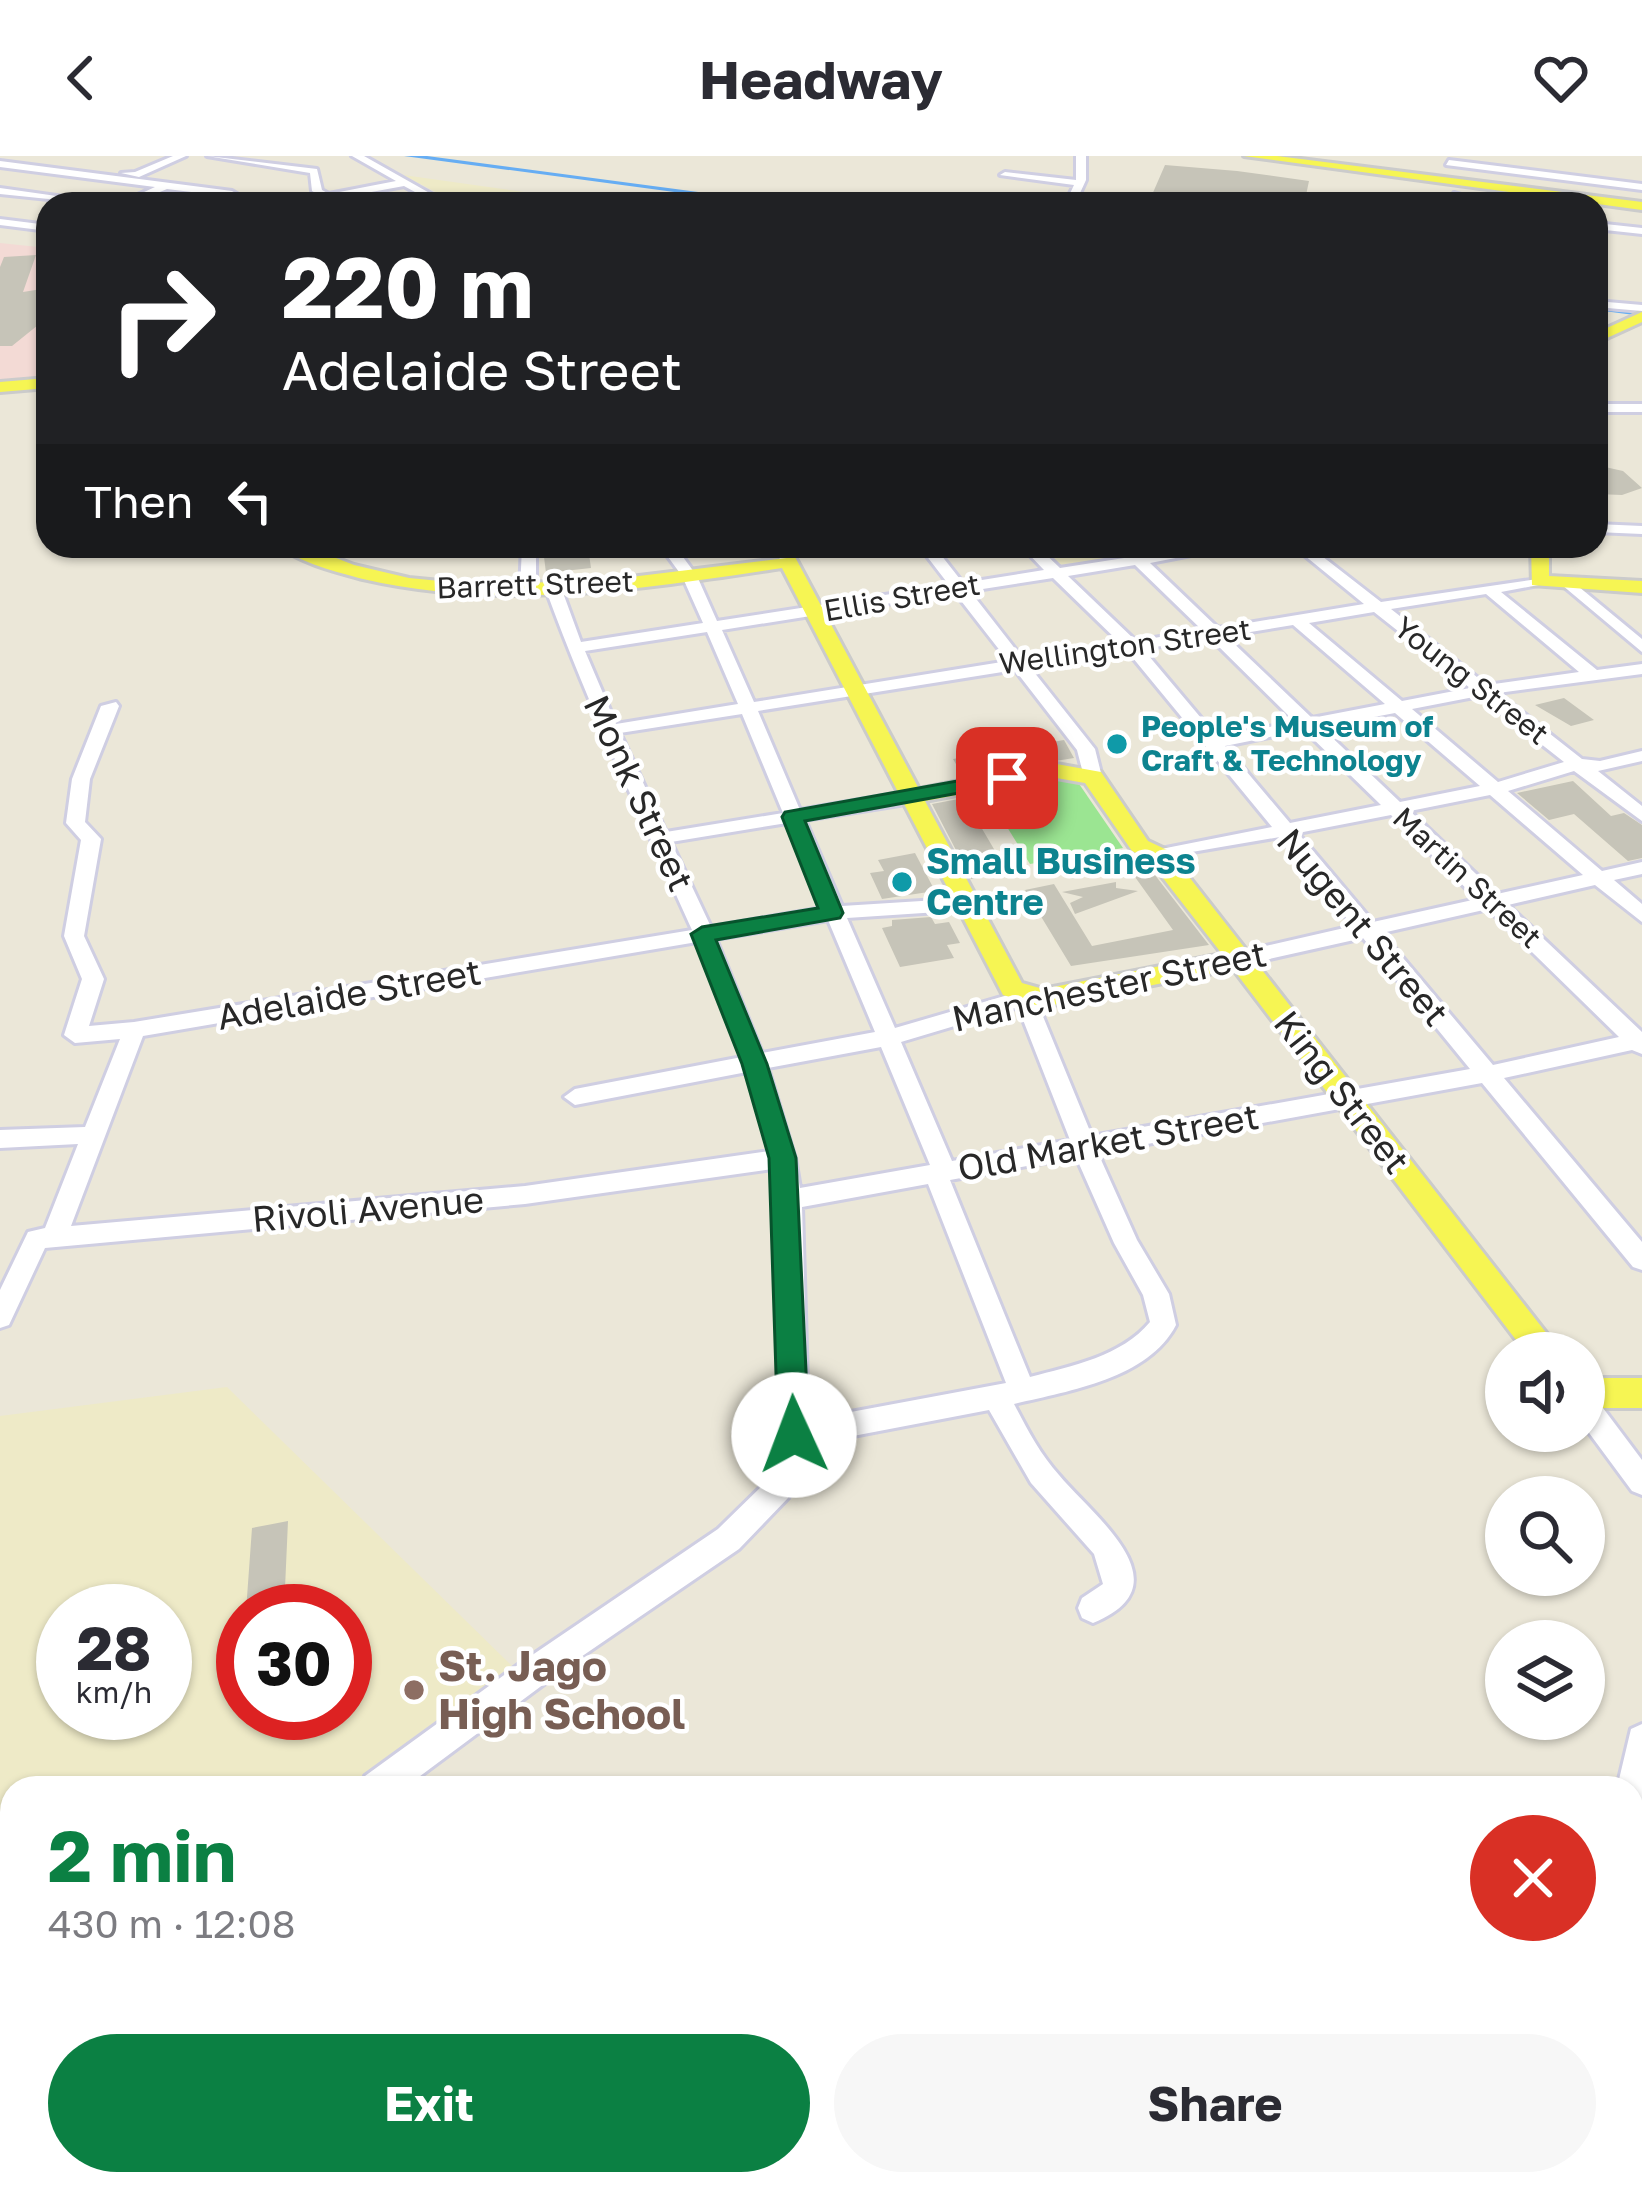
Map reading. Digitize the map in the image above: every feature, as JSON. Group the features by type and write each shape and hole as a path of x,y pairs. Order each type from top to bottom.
{"main road":[{"path":"1250,156 1532,192"},
{"path":"1608,202 1642,206"},
{"path":"1608,332 1642,314"},
{"path":"5,387 36,384"},
{"path":"5,387 36,404"},
{"name":"Barrett Street","path":"316,558 364,578 411,587 528,591 689,576 767,558"},
{"path":"786,558 1012,989 1025,997"},
{"path":"1538,581 1539,558"},
{"name":"Wellington Street","path":"1538,581 1642,587"},
{"path":"890,759 961,787"},
{"path":"912,797 1051,770 1093,777"},
{"name":"King Street","path":"1093,777 1140,846 1158,855 1529,1332"},
{"name":"Manchester Street","path":"1025,997 1043,998 1238,958"},
{"path":"1605,1393 1642,1393"}],"street":[{"path":"10,156 216,192"},
{"path":"0,164 57,163 136,175 181,156"},
{"path":"212,156 314,171 320,192"},
{"path":"357,156 419,192"},
{"path":"1076,192 1082,156"},
{"path":"1513,158 1642,177"},
{"path":"0,189 57,163"},
{"path":"108,170 125,163"},
{"path":"1448,163 1642,187"},
{"path":"1005,176 1080,183"},
{"path":"0,177 112,192"},
{"path":"364,192 403,184"},
{"path":"152,192 166,186"},
{"path":"0,189 36,195"},
{"path":"0,206 36,211"},
{"path":"0,221 36,233"},
{"path":"1608,227 1642,231"},
{"path":"6,238 36,237"},
{"path":"1608,307 1642,314"},
{"path":"1608,408 1642,408"},
{"path":"1608,529 1642,530"},
{"path":"528,591 529,558"},
{"path":"676,558 689,576 832,913 890,1037 941,1173 1008,1393 1051,1487 1094,1524 1119,1576 1119,1591 1093,1608"},
{"name":"King Street","path":"935,558 1086,748 1093,777"},
{"name":"Nugent Street","path":"1040,558 1132,646 1642,1261"},
{"name":"Ellis Street","path":"573,648 813,614 1143,558"},
{"name":"Young Street","path":"1315,558 1479,692 1642,815"},
{"name":"Martin Street","path":"1136,559 1640,1042"},
{"name":"Wellington Street","path":"608,730 1538,581"},
{"path":"1568,582 1642,646"},
{"name":"Monk Street","path":"393,1776 515,1684 748,1522 780,1486 794,1435 783,1158 754,1064 702,934 663,838 630,784 554,590"},
{"path":"1491,591 1592,674"},
{"path":"1299,622 1642,915"},
{"path":"1212,743 1592,674 1633,671 1642,688"},
{"name":"Adelaide Street","path":"110,706 81,778 75,823 91,839 74,936 93,979 75,1035 134,1030 832,913 969,904"},
{"path":"1158,855 1394,811 1577,764 1600,766 1642,756"},
{"path":"663,838 912,797"},
{"name":"Manchester Street","path":"1238,958 1642,868"},
{"path":"794,1435 1066,1382 1121,1362 1153,1343 1163,1327 1162,1310 1084,1145 1025,997"},
{"name":"Manchester Street","path":"575,1097 890,1037 1025,997"},
{"path":"0,1317 37,1239 54,1237 134,1030"},
{"name":"Old Market Street","path":"787,1200 1640,1042"},
{"path":"0,1139 95,1135"},
{"name":"Rivoli Avenue","path":"54,1237 525,1195 783,1158"},
{"path":"1605,1433 1642,1483"},
{"path":"1636,1776 1642,1740"}],"shaded area":[{"path":"403,175 524,192 436,192"},
{"path":"0,243 36,247 36,382 0,386"},
{"path":"1050,558 1110,558 1057,565"},
{"name":"St. Jago High School","path":"227,1387 512,1666 375,1776 0,1776 0,1416"}],"green space":[{"path":"1075,778 1123,848 1030,864 986,793"}],"building":[{"path":"1165,165 1309,181 1307,192 1153,192"},
{"path":"36,255 23,292 36,290 36,327 12,346 0,346 4,257"},
{"path":"1608,468 1623,471 1642,488 1608,494"},
{"path":"544,558 590,558 591,568 546,573"},
{"path":"1564,698 1594,720 1571,726 1535,705"},
{"path":"1064,740 1074,758 963,776 953,759"},
{"path":"1573,781 1611,816 1624,813 1642,825 1642,858 1628,861 1574,814 1549,820 1517,793"},
{"path":"964,798 1008,873 971,879 932,804"},
{"name":"Small Business Centre","path":"915,853 935,891 882,899 870,873 884,871 878,860"},
{"path":"1148,866 1209,945 1071,966 1025,890 1054,884 1092,946 1173,930 1130,870"},
{"path":"1116,882 1116,888 1138,891 1075,914 1070,903 1083,897 1062,892"},
{"path":"931,917 935,924 949,922 960,943 947,945 954,958 900,967 882,928 892,926 892,920"},
{"path":"288,1521 285,1584 248,1584 252,1528"}],"waterway":[{"path":"408,156 690,192"},
{"path":"1608,309 1642,313"}],"place":[{"name":"People's Museum of Craft & Technology","path":"1117,744"},
{"name":"Small Business Centre","path":"902,882"},
{"name":"St. Jago High School","path":"414,1690"}],"route":[{"path":"794,1435 783,1158 754,1064 702,934 832,913 793,817 1007,778"}]}
